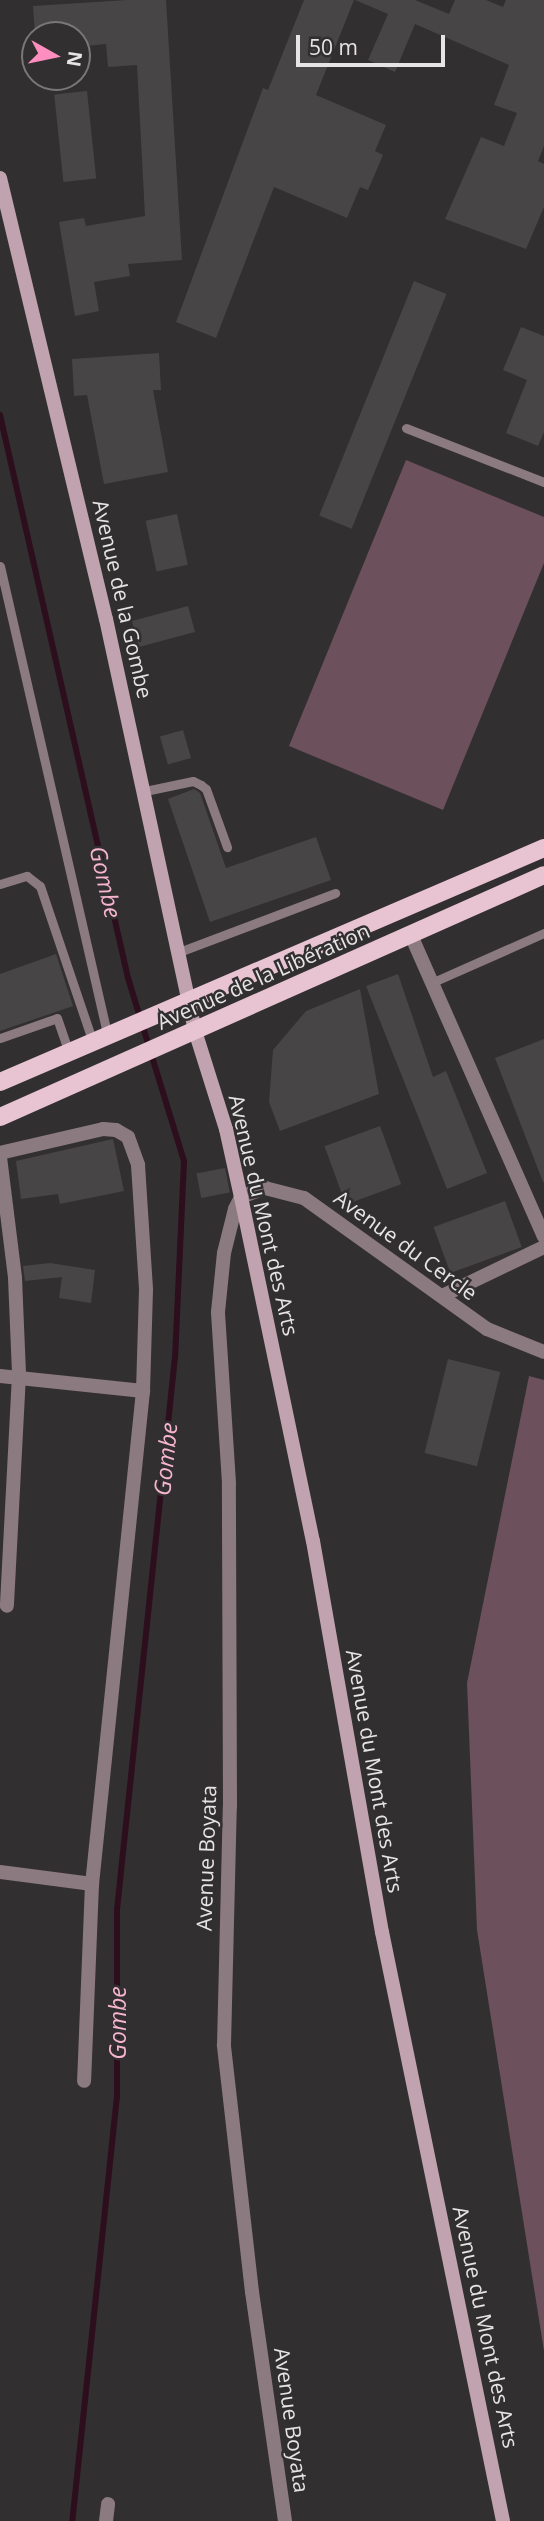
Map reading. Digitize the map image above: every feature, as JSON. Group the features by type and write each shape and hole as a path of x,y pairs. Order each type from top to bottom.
{"main road":[{"name":"Avenue de la Libération","path":"0,1082 190,1004 544,848"},
{"name":"Avenue de la Libération","path":"0,1117 544,875"}],"street":[{"name":"Avenue de la Gombe","path":"0,178 145,790 195,1032"},
{"path":"410,933 544,1237"},
{"name":"Avenue du Mont des Arts","path":"195,1032 226,1129 313,1541 382,1932 503,2521"},
{"path":"8,1606 19,1375 15,1278 0,1155 103,1129 128,1137 138,1165 145,1276 144,1391 92,1884 84,2081"},
{"name":"Avenue du Cercle","path":"241,1197 275,1188 304,1198 487,1329 544,1352"},
{"name":"Avenue Boyata","path":"241,1197 226,1244 218,1312 229,1483 230,1806 225,2045 252,2292 285,2521"},
{"path":"442,1296 544,1247"},
{"path":"0,1376 19,1375 144,1391"},
{"path":"0,1872 92,1884"},
{"path":"106,2521 108,2504"}],"lane":[{"path":"406,428 544,482"},
{"path":"0,566 107,1039"},
{"path":"145,790 193,781 201,785 206,789 227,846"},
{"path":"0,884 27,876 40,886 107,1039"},
{"path":"179,952 335,893"},
{"path":"431,983 544,933"},
{"path":"0,1038 57,1018 69,1054"}],"shaded area":[{"path":"406,460 544,517 544,563 443,810 289,746"},
{"path":"529,1376 544,1380 544,2351 477,1930 467,1683"}],"building":[{"path":"166,0 182,260 128,264 130,276 94,282 99,311 75,316 59,222 84,218 86,226 145,216 137,65 108,67 106,44 91,46 91,21 34,21 33,6"},
{"path":"304,0 354,0 316,95 386,125 375,151 383,155 368,190 360,187 347,218 274,187 216,338 176,322 263,88 268,90"},
{"path":"355,0 415,0 449,14 455,0 486,0 503,7 506,0 544,0 544,146 538,161 544,164 544,207 526,249 445,219 481,137 504,146 517,113 494,105 509,65 415,24 395,72 368,60 388,14"},
{"path":"87,91 96,179 63,182 54,94"},
{"path":"414,281 446,294 352,529 319,516"},
{"path":"521,327 544,336 544,432 538,446 506,433 527,380 503,370"},
{"path":"159,353 161,390 153,390 168,472 104,484 87,395 74,396 72,359"},
{"path":"177,514 188,565 157,572 146,521"},
{"path":"188,606 195,632 139,647 132,621"},
{"path":"183,730 191,758 168,764 160,737"},
{"path":"194,789 200,793 226,868 316,837 331,880 210,922 168,799"},
{"path":"56,954 73,1006 0,1031 0,974"},
{"path":"398,974 433,1077 446,1071 487,1173 447,1189 366,986"},
{"path":"360,989 379,1094 280,1131 269,1102 273,1050 306,1011"},
{"path":"544,1039 544,1182 543,1182 495,1058"},
{"path":"380,1126 401,1184 346,1204 325,1146"},
{"path":"113,1139 124,1191 60,1204 58,1194 21,1199 16,1161"},
{"path":"225,1168 230,1193 201,1198 197,1174"},
{"path":"505,1201 522,1247 450,1273 434,1227"},
{"path":"50,1263 95,1270 91,1303 59,1298 62,1277 25,1281 23,1266"},
{"path":"448,1359 500,1372 477,1466 425,1453"}],"waterway":[{"name":"Gombe","path":"0,415 128,978 184,1161 175,1357 117,1910 117,2096 72,2521"}]}
